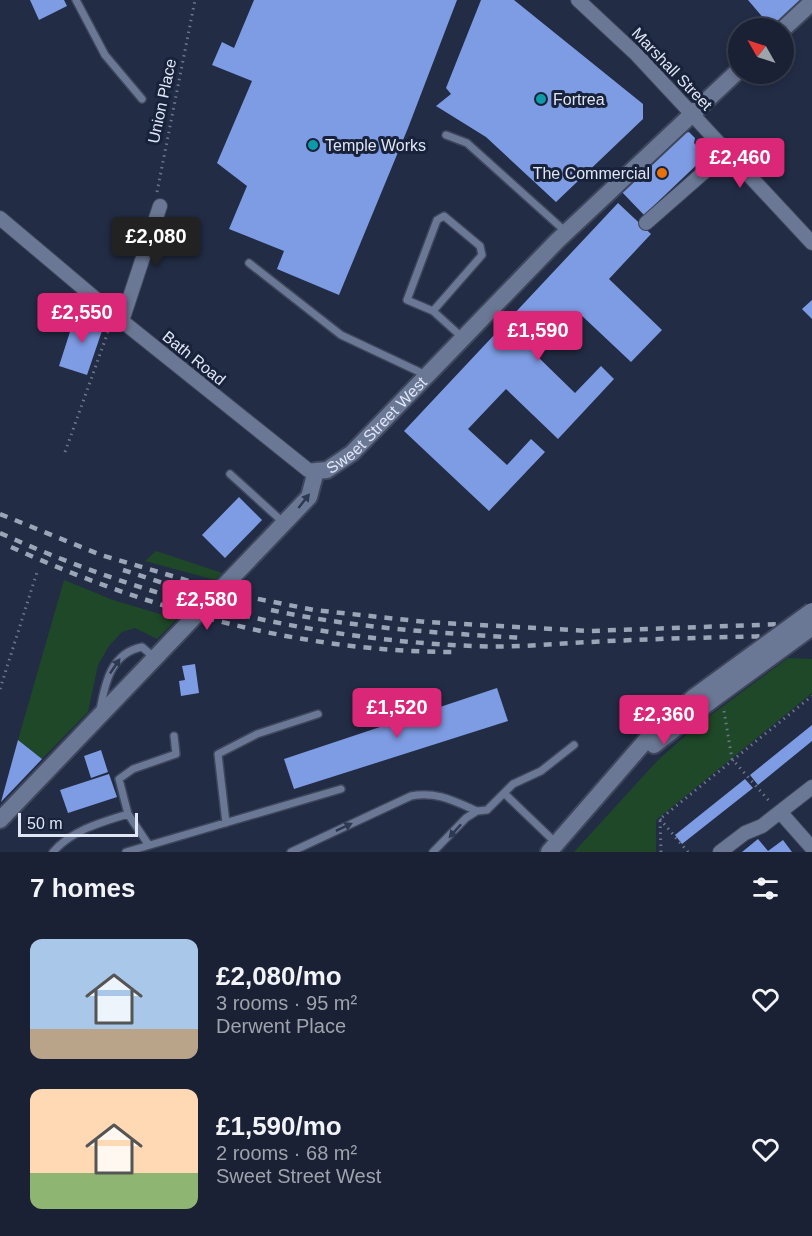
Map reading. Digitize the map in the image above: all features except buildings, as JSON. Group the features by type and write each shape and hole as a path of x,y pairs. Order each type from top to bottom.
{"street":[{"name":"Marshall Street","path":"584,2 692,112 812,243"},
{"path":"794,19 812,2"},
{"name":"Sweet Street West","path":"0,820 285,524 309,497 316,471 327,470 352,453 566,232 728,80"},
{"path":"646,223 727,152"},
{"path":"122,321 160,206"},
{"name":"Bath Road","path":"0,218 122,321 308,470 316,471"},
{"path":"553,848 648,738 694,697 812,611"},
{"path":"616,775 712,700 812,627"},
{"path":"720,852 745,833 762,826 781,813 812,787"},
{"path":"781,813 812,848"}],"lane":[{"path":"76,0 105,55 142,99"},
{"path":"446,135 467,143 566,232"},
{"path":"433,311 482,255 480,246 444,216 437,220 407,300 433,311 464,339"},
{"path":"249,263 341,335 429,376"},
{"path":"230,474 285,524"},
{"path":"99,718 105,684 121,657 131,649 142,647 149,653 153,663"},
{"path":"226,823 218,754 257,734 318,714"},
{"path":"148,844 128,814 119,779 133,769 176,754 174,736"},
{"path":"291,852 411,796 435,794 477,811 487,810 513,784 541,771 574,745"},
{"path":"126,852 341,789"},
{"path":"504,793 553,848"},
{"path":"433,852 477,811"},
{"path":"53,852 73,835 98,823 128,814"}],"path":[{"name":"Union Place","path":"160,206 156,188 195,0"},
{"path":"65,452 110,326 122,321"},
{"path":"0,689 38,569"},
{"path":"660,819 812,696"},
{"path":"712,700 723,703 732,759 781,813"},
{"path":"660,819 661,852"},
{"path":"660,819 688,852"}],"green space":[{"path":"156,551 222,573 215,580 145,561"},
{"path":"64,580 113,600 177,619 157,639 135,628 122,632 109,646 98,665 88,712 42,759 18,740"},
{"path":"788,658 812,659 812,693 656,820 656,852 574,852 657,761 696,726"}],"railway":[{"path":"0,514 101,555 233,594 314,610 426,622 590,631 812,623"},
{"path":"0,533 57,557 172,597 290,625 350,635 472,646 812,635"},
{"path":"11,547 117,590 227,623 339,644 396,650 454,652"},
{"path":"123,570 200,595 238,604"},
{"path":"271,610 334,621 428,632 524,638"}],"place":[{"name":"Fortrea","path":"541,99"},
{"name":"Temple Works","path":"313,145"},
{"name":"The Commercial","path":"662,173"}]}
